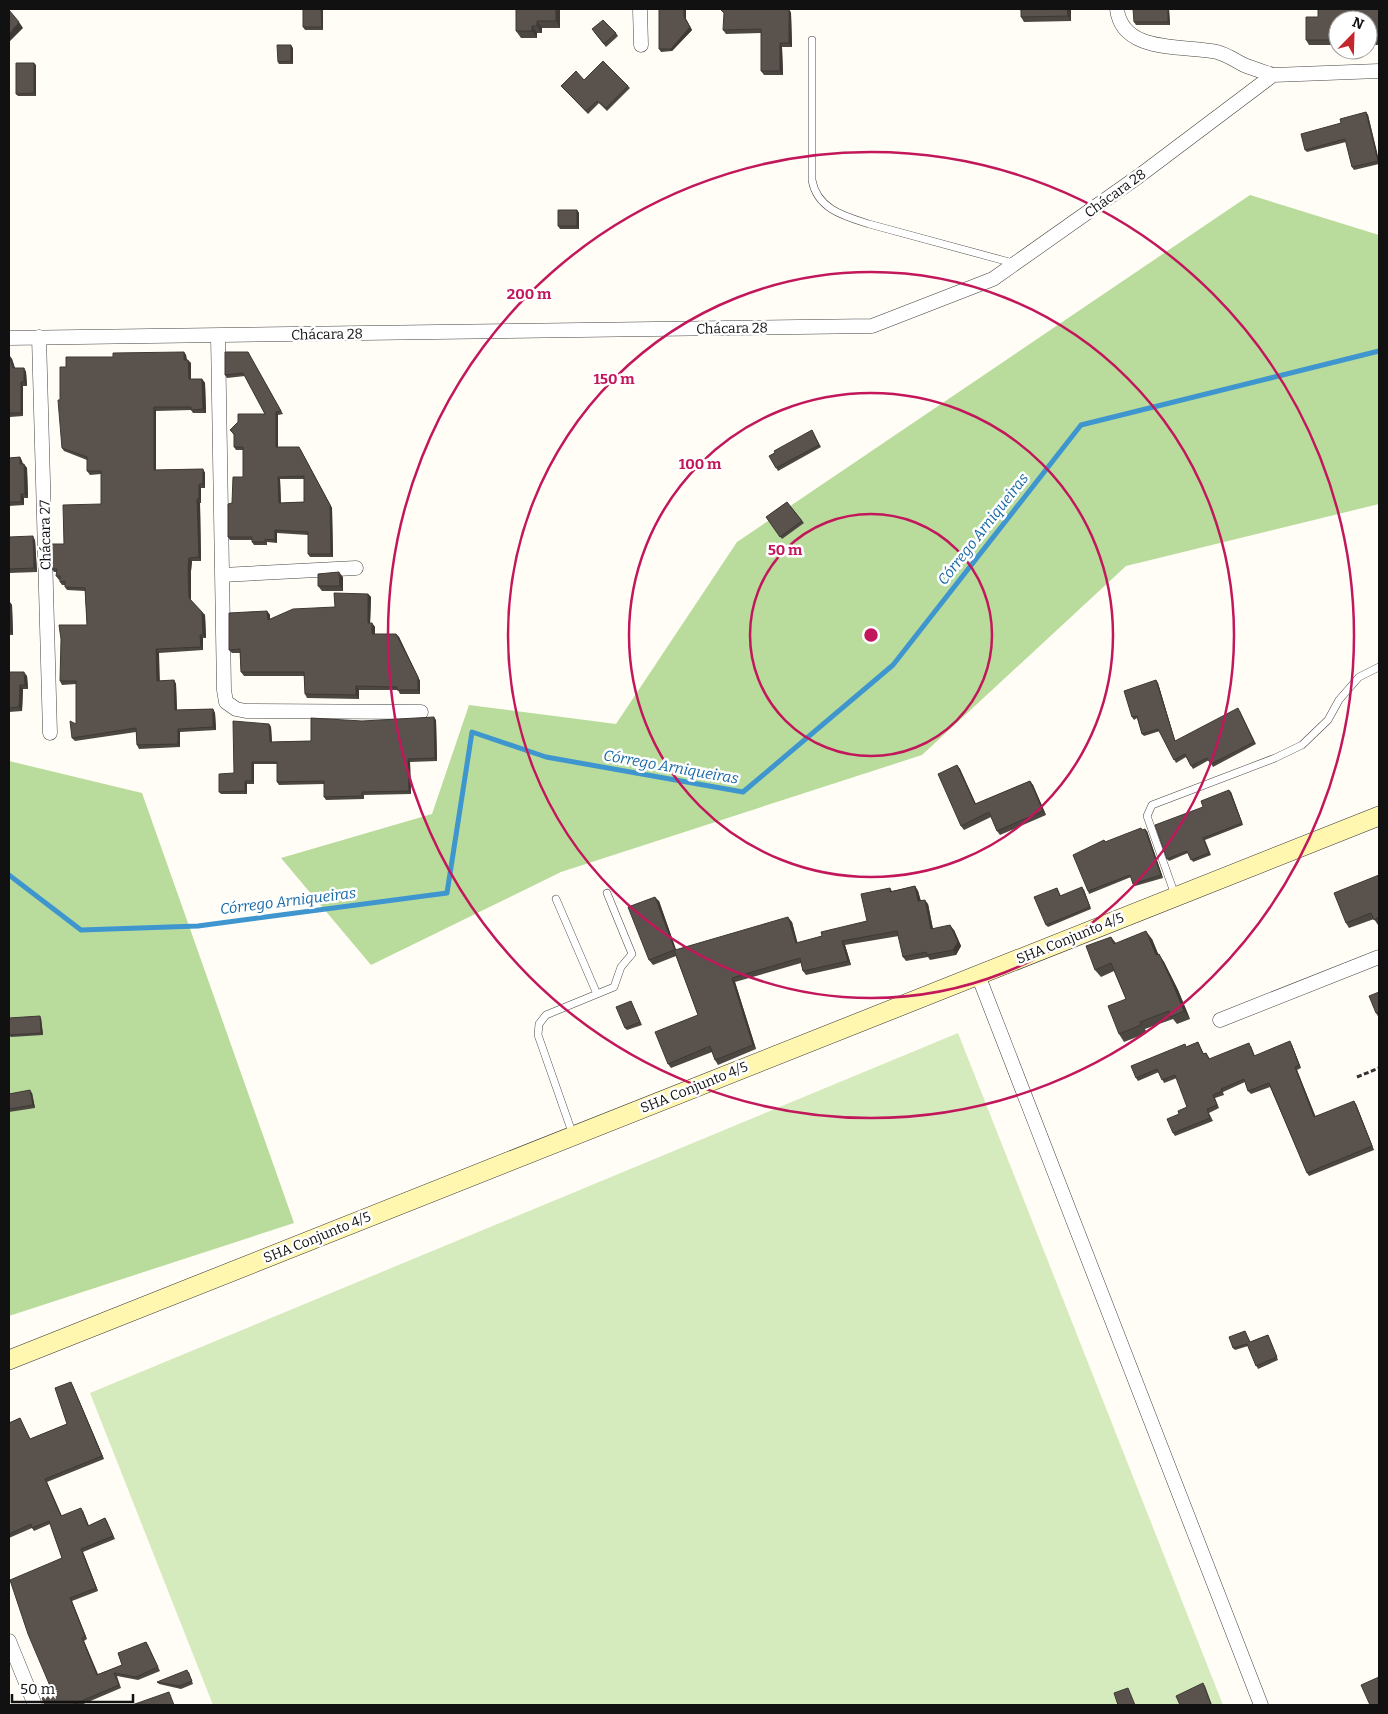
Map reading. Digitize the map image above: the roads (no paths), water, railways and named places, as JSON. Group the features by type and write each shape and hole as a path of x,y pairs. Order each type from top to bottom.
{"street":[{"path":"640,9 641,45"},
{"path":"1117,9 1124,29 1135,38 1164,46 1215,52 1230,56 1242,64 1273,75 1379,71"},
{"name":"Chácara 28","path":"9,338 866,327 881,324 972,289 992,279 1138,176 1273,75"},
{"path":"218,336 224,690 226,702 230,706 246,710 420,712"},
{"name":"Chácara 27","path":"39,337 50,733"},
{"path":"222,575 356,568"},
{"name":"SHA Conjunto 4/5","path":"9,1360 1379,816"},
{"path":"1220,1020 1379,957"},
{"path":"978,975 1261,1705"},
{"path":"9,1642 35,1705"}],"lane":[{"path":"812,40 811,171 814,190 820,201 846,216 869,224 1015,264"},
{"path":"1175,897 1147,816 1152,805 1275,758 1302,745 1328,720 1339,700 1359,677 1379,667"},
{"path":"573,1135 538,1035 539,1024 546,1015 614,988 620,967 632,954 607,893"},
{"path":"556,899 597,994"}],"waterway":[{"name":"Córrego Arniqueiras","path":"9,875 81,930 198,926 447,893 472,732 546,757 743,792 893,665 1081,425 1379,351"}]}
